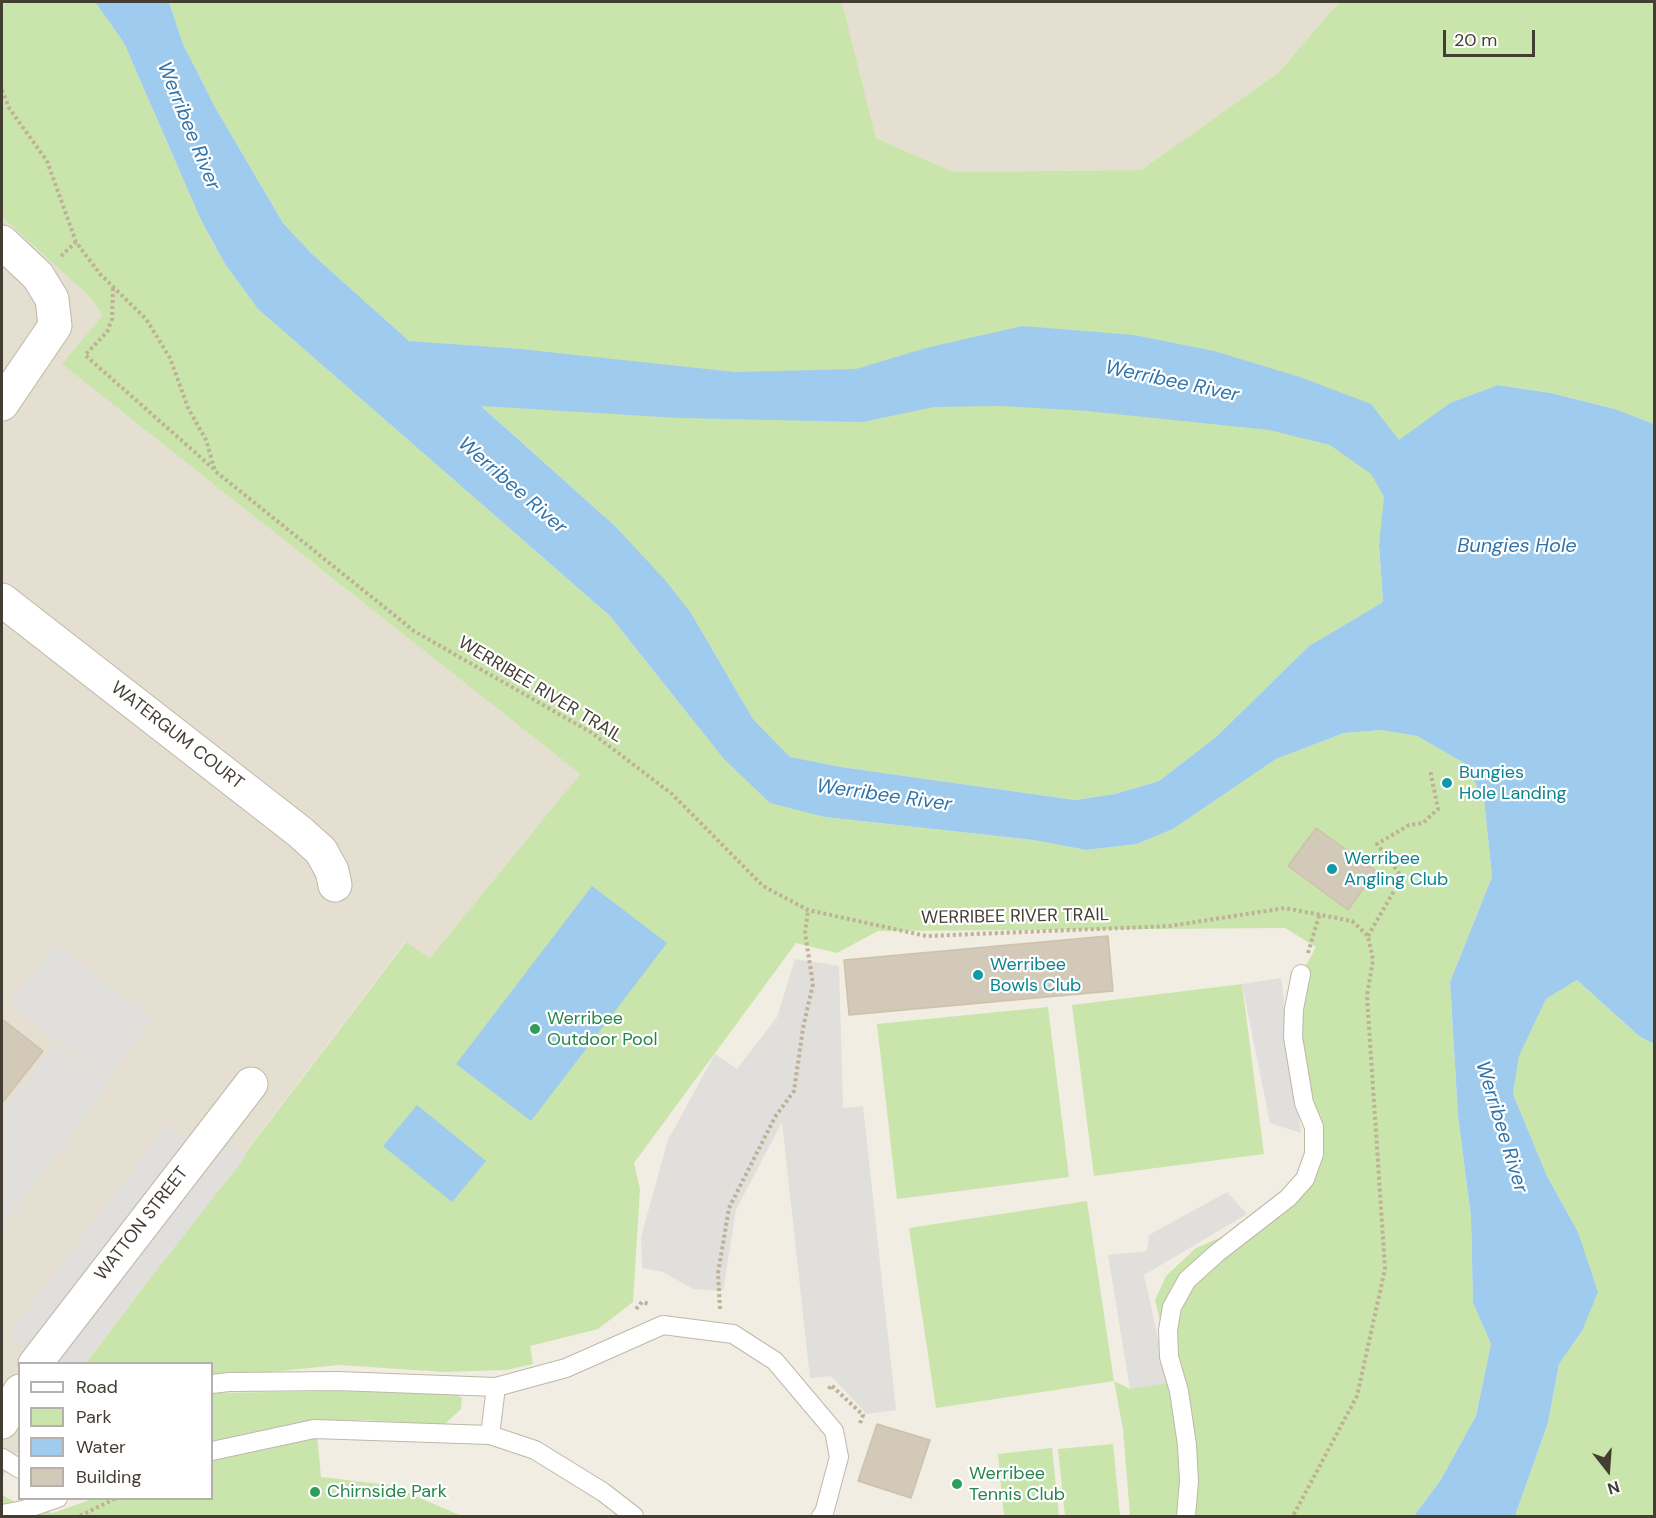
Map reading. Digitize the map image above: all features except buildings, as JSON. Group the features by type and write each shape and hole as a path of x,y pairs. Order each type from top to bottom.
{"street":[{"path":"2,242 38,276 52,300 55,326 2,404"},
{"name":"WATERGUM COURT","path":"2,600 300,832 321,851 333,870 335,885"},
{"name":"WATTON STREET","path":"37,1362 251,1084"},
{"path":"2,1382 18,1373"},
{"path":"2,1422 18,1394"}],"lane":[{"path":"1186,1516 1190,1481 1187,1445 1179,1391 1168,1357 1168,1330 1172,1307 1187,1280 1217,1253 1288,1198 1305,1179 1314,1154 1314,1127 1304,1103 1293,1037 1294,1009 1301,974"},
{"path":"213,1384 338,1381 496,1387 566,1368 663,1325 733,1334 775,1361 834,1431 839,1457 820,1516"},
{"path":"490,1435 496,1387"},
{"path":"213,1451 314,1429 490,1435 535,1450 603,1492 634,1516"},
{"path":"2,1458 18,1468"},
{"path":"2,1514 52,1500"}],"path":[{"path":"2,90 9,108 47,161 76,242 113,287 146,319 170,358 188,408 206,440 215,471"},
{"name":"WERRIBEE RIVER TRAIL","path":"113,287 112,319 107,332 85,355 215,471 414,631 592,733 672,794 763,886 808,910 926,936 1170,926 1286,908 1352,921 1368,936"},
{"path":"1293,1516 1357,1396 1385,1269 1367,996 1373,960 1368,936 1402,877 1377,844 1408,825 1424,823 1438,808 1430,770"},
{"path":"721,1317 718,1273 729,1208 775,1117 794,1091 803,1028 813,984 805,933 808,910"},
{"path":"1301,974 1320,913"},
{"path":"630,1317 642,1302 658,1307"},
{"path":"80,1516 112,1500"}],"shaded area":[{"path":"842,2 1339,2 1278,73 1141,170 953,172 876,138"},
{"path":"2,217 90,297 103,315 63,364 580,774 430,958 405,942 87,1362 18,1362 18,1452 2,1478"},
{"path":"56,944 153,1020 106,1080 9,1004"},
{"path":"795,959 839,966 843,1108 863,1106 896,1410 867,1414 831,1376 810,1378 782,1122 736,1210 723,1291 693,1289 663,1272 642,1268 641,1237 668,1140 715,1054 737,1069 777,1017"},
{"path":"1281,978 1301,1133 1270,1123 1242,984"},
{"path":"54,1044 109,1085 2,1227 2,1112"},
{"path":"168,1124 187,1139 26,1348 9,1333"},
{"path":"229,1143 246,1156 85,1362 57,1362"},
{"path":"1227,1192 1247,1214 1144,1275 1168,1383 1130,1389 1108,1255 1147,1251 1149,1235"}],"green space":[{"path":"2,2 95,2 124,43 200,218 225,264 258,309 610,616 723,758 825,817 1033,840 1086,850 1137,844 1173,829 1276,759 1344,733 1381,730 1417,736 1464,763 1484,799 1492,877 1450,982 1458,1116 1471,1217 1473,1303 1491,1344 1476,1416 1440,1481 1414,1516 1130,1516 1123,1429 1114,1381 1130,1389 1169,1357 1155,1300 1166,1276 1196,1248 1254,1223 1305,1179 1314,1127 1293,1037 1301,974 1316,947 1285,928 878,931 837,953 796,943 634,1163 640,1189 633,1302 598,1329 530,1346 533,1364 506,1370 445,1372 339,1365 213,1378 213,1362 87,1362 406,942 430,958 580,774 62,364 103,315 90,297 2,217"},
{"path":"169,2 842,2 876,138 953,172 1141,170 1278,73 1339,2 1654,2 1654,424 1615,409 1551,393 1499,385 1450,403 1400,441 1379,545 1383,602 1309,646 1216,737 1159,781 1115,794 1075,800 841,767 789,757 753,719 691,613 615,526 312,254 283,223 215,107 183,44"},
{"path":"1577,980 1639,1036 1654,1044 1654,1516 1515,1516 1548,1423 1559,1364 1582,1331 1578,1232 1547,1176 1513,1094 1519,1055 1546,999"},
{"path":"1242,984 1264,1154 1094,1176 1072,1005"},
{"path":"1048,1007 1069,1177 897,1199 877,1024"},
{"path":"1087,1201 1114,1381 936,1408 909,1228"},
{"path":"453,1392 462,1398 461,1409 444,1425 363,1420 278,1427 213,1442 213,1393"},
{"path":"317,1435 321,1477 389,1485 462,1516 2,1516 2,1495 19,1504 53,1513 89,1500 213,1500 213,1456"},
{"path":"1113,1444 1120,1516 1065,1516 1058,1449"},
{"path":"1052,1448 1059,1516 1004,1516 998,1454"}],"water":[{"path":"95,2 169,2 183,44 215,107 283,223 312,254 409,341 520,349 735,372 856,369 926,348 1022,326 1134,335 1214,351 1300,377 1371,404 1399,440 1450,403 1498,385 1551,393 1615,409 1654,424 1654,1044 1639,1036 1577,980 1546,999 1519,1056 1513,1094 1547,1176 1578,1232 1598,1292 1582,1331 1559,1364 1548,1423 1515,1516 1414,1516 1440,1481 1476,1416 1491,1344 1473,1303 1471,1217 1458,1116 1450,982 1492,877 1484,799 1464,763 1417,736 1381,730 1344,733 1276,759 1173,829 1137,844 1086,850 1033,840 825,817 770,803 723,758 610,616 258,309 225,264 200,218 124,43","holes":["481,406 679,418 863,422 934,407 1001,406 1087,411 1269,430 1330,445 1371,474 1384,497 1379,545 1383,602 1309,646 1216,737 1159,781 1115,794 1075,800 841,767 790,757 753,719 691,613 665,580 615,526"]},
{"path":"592,886 667,943 531,1121 456,1064"},
{"path":"417,1105 486,1161 452,1202 383,1146"}],"place":[{"name":"Bungies Hole Landing","path":"1447,783"},
{"name":"Werribee Angling Club","path":"1332,869"},
{"name":"Werribee Bowls Club","path":"978,975"},
{"name":"Werribee Outdoor Pool","path":"535,1029"},
{"name":"Werribee Tennis Club","path":"957,1484"},
{"name":"Chirnside Park","path":"315,1492"}],"water label":[{"name":"Werribee River","path":"188,126"},
{"name":"Werribee River","path":"1172,382"},
{"name":"Werribee River","path":"512,486"},
{"name":"Bungies Hole","path":"1517,547"},
{"name":"Werribee River","path":"884,796"},
{"name":"Werribee River","path":"1501,1127"}]}
